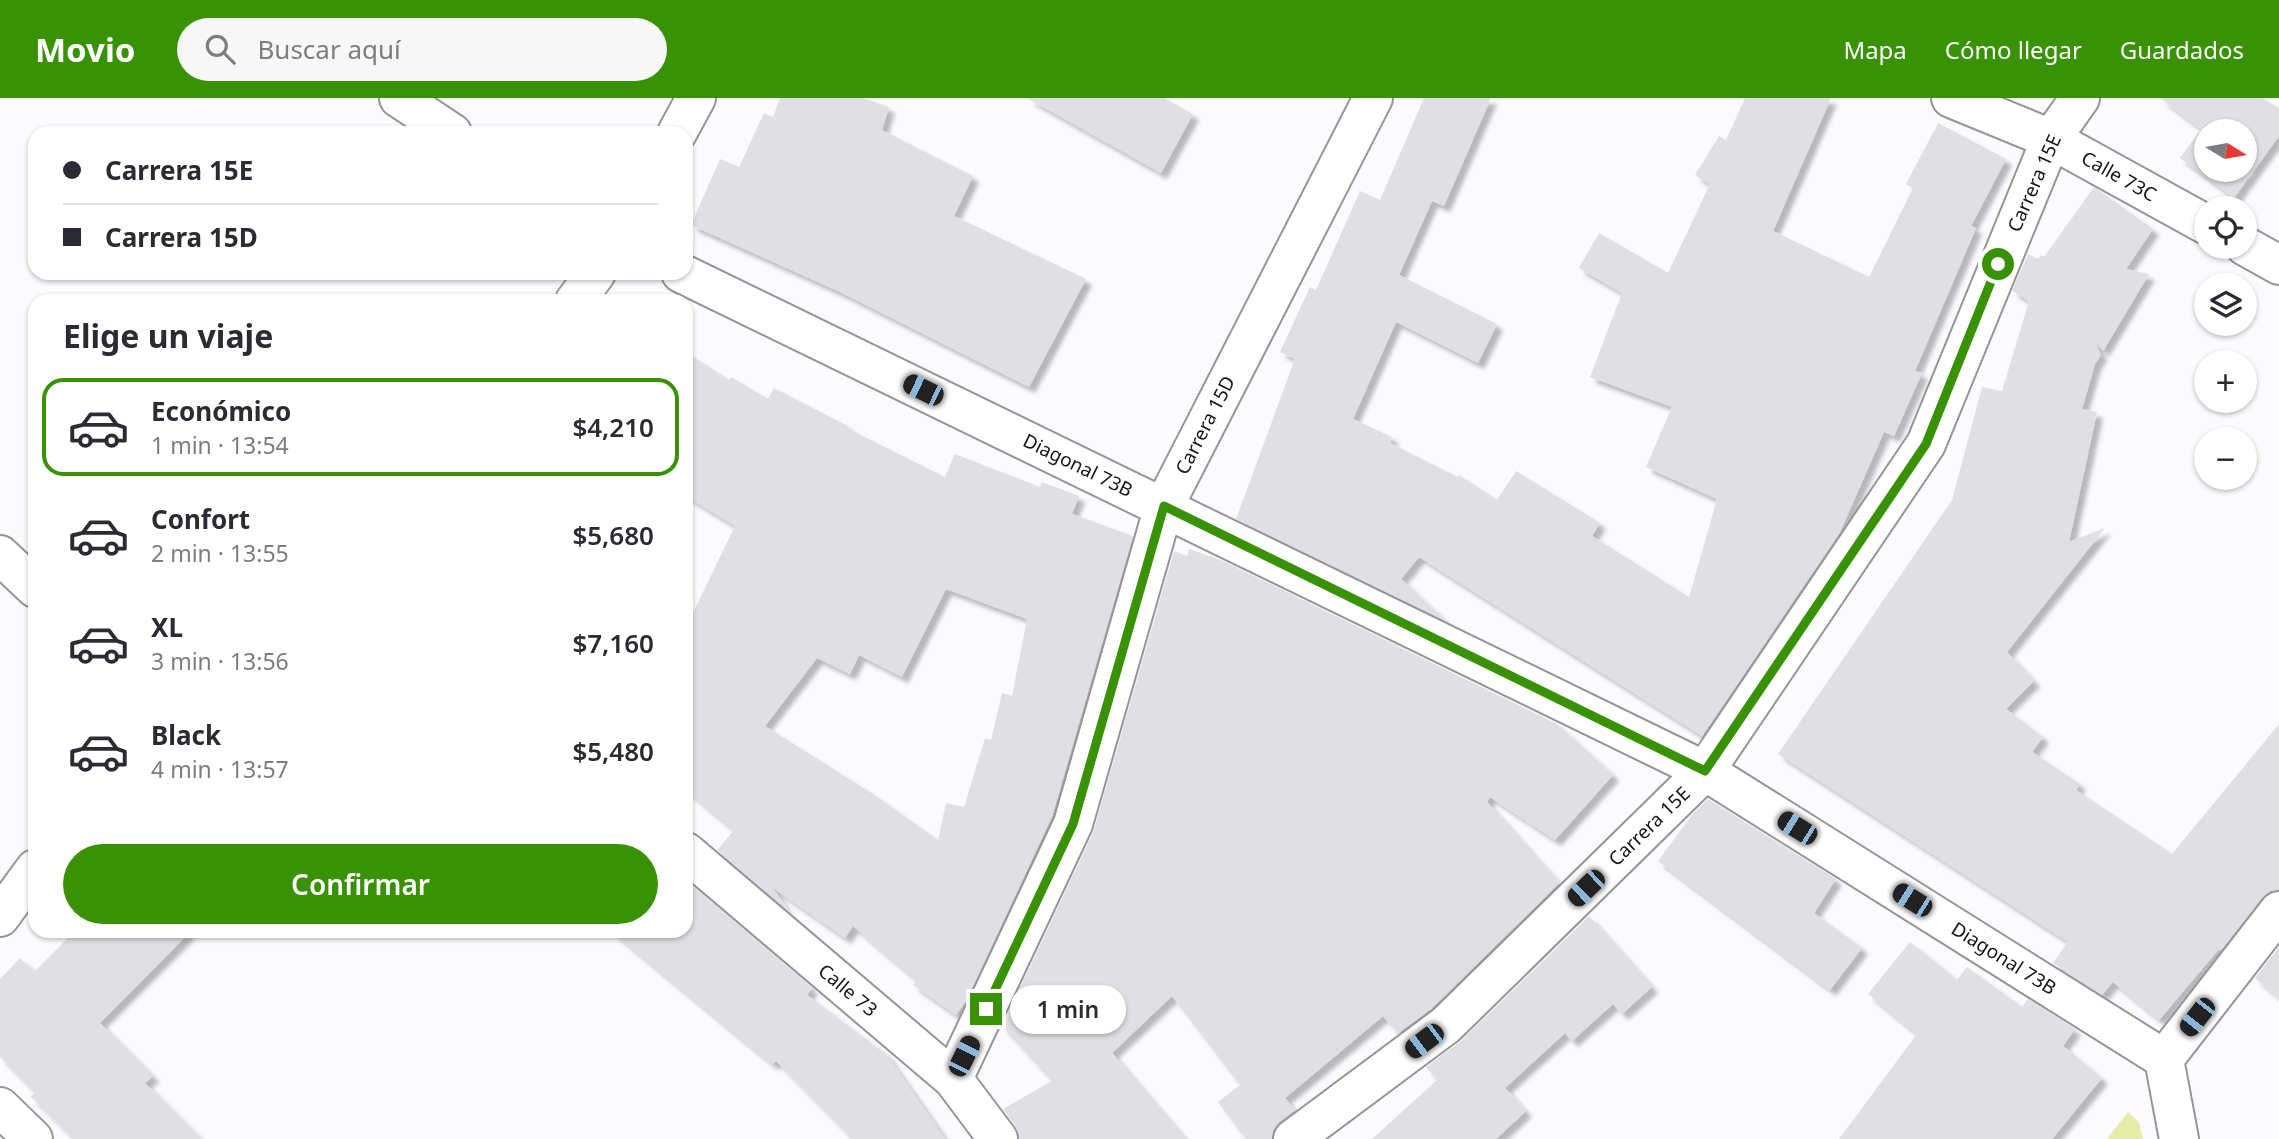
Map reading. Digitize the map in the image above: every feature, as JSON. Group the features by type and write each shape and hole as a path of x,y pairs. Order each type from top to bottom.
{"street":[{"path":"399,98 441,126"},
{"path":"681,126 696,98"},
{"name":"Carrera 15D","path":"953,1079 1073,824 1164,506 1373,98"},
{"name":"Calle 73C","path":"1951,98 2051,139 2194,218"},
{"name":"Carrera 15E","path":"1293,1139 1446,1025 1705,771 1926,444 2051,139 2080,98"},
{"path":"2257,253 2279,265"},
{"name":"Diagonal 73B","path":"693,279 1705,771 2164,1059"},
{"path":"0,555 28,581"},
{"name":"Calle 73","path":"693,858 953,1079 998,1139"},
{"path":"0,917 28,879"},
{"path":"2179,1139 2164,1059 2279,911"},
{"path":"0,1107 33,1139"}],"green space":[{"path":"2128,1112 2139,1122 2143,1139 2107,1139"}],"building":[{"path":"780,98 863,98 889,107 882,130 973,176 954,216 1086,279 1029,387 840,292 693,226 720,159 739,167 764,113 773,117"},
{"path":"1027,98 1164,98 1193,114 1161,173"},
{"path":"1424,98 1491,98 1444,206 1432,201 1399,275 1497,324 1478,363 1396,322 1353,419 1392,437 1390,443 1458,477 1459,475 1497,500 1516,471 1600,523 1592,536 1689,597 1717,499 1646,467 1672,407 1590,377 1622,293 1579,268 1599,233 1668,273 1710,184 1695,175 1719,136 1726,140 1745,98 1831,98 1773,231 1869,277 1913,188 1906,184 1938,123 2006,159 1971,226 1976,228 1915,371 1922,373 1894,436 1884,432 1840,532 1702,736 1419,557 1401,579 1446,621 1236,519 1295,359 1280,352 1310,287 1316,290 1360,191 1380,200"},
{"path":"2160,98 2263,98 2279,109 2279,136 2258,165 2258,119 2194,119 2194,124"},
{"path":"2194,139 2194,168 2180,158"},
{"path":"2212,182 2246,182 2235,196 2231,196"},
{"path":"2094,187 2153,229 2126,269 2149,274 2103,351 2095,342 2101,355 2095,364 2082,409 2097,412 2069,542 2105,528 2007,652 2034,681 2006,709 2043,737 2032,752 2080,784 2076,790 2172,854 2279,724 2279,890 2270,891 2262,898 2221,950 2219,949 2159,1020 2113,982 2102,995 2053,963 2068,942 1778,754 1952,500 1982,387 2002,391 2029,301 2012,291 2028,254 2038,259 2041,255 2044,257"},
{"path":"693,357 729,380 731,377 768,399 774,388 945,477 955,454 1040,487 1042,482 1079,496 1072,514 1133,536 1052,816 967,999 956,1015 913,985 916,980 853,926 845,938 773,888 788,910 717,850 734,830 693,796 693,613 735,526 693,500","holes":["946,589 1027,619 1012,696 1002,693 991,740 985,738 964,807 946,803 938,840 873,794 765,726 817,658 850,674 859,655 902,677"]},
{"path":"1189,549 1221,560 1557,724 1613,775 1555,840 1490,797 1487,802 1559,883 1432,1008 1398,1033 1383,1016 1285,1098 1295,1110 1279,1122 1273,1130 1272,1139 1246,1139 1218,1102 1240,1085 1172,996 1112,1053 1185,1139 1019,1139 1016,1126 1003,1109 1052,1081 1002,1026 1093,833 1174,551 1187,556"},
{"path":"1708,799 1836,879 1814,913 1862,948 1830,990 1658,861 1692,815"},
{"path":"693,886 812,988 807,995 886,1054 945,1139 853,1139 776,1061 772,1064 619,938 693,938"},
{"path":"1589,916 1652,987 1622,1014 1613,1004 1572,1041 1565,1033 1505,1088 1526,1111 1496,1139 1372,1139 1437,1080 1426,1067 1461,1041"},
{"path":"68,938 184,938 100,1023 153,1076 145,1083 201,1139 74,1139 31,1097 35,1092 0,1057 0,979 20,958 34,972"},
{"path":"1910,942 1957,980 1967,967 2022,1007 2028,999 2075,1029 2063,1046 2102,1078 2052,1139 1839,1139 1917,1034 1868,994"},
{"path":"2279,947 2279,998 2255,978"}],"route":[{"path":"986,1009 1073,824 1164,506 1705,771 1926,444 1998,264"}]}
